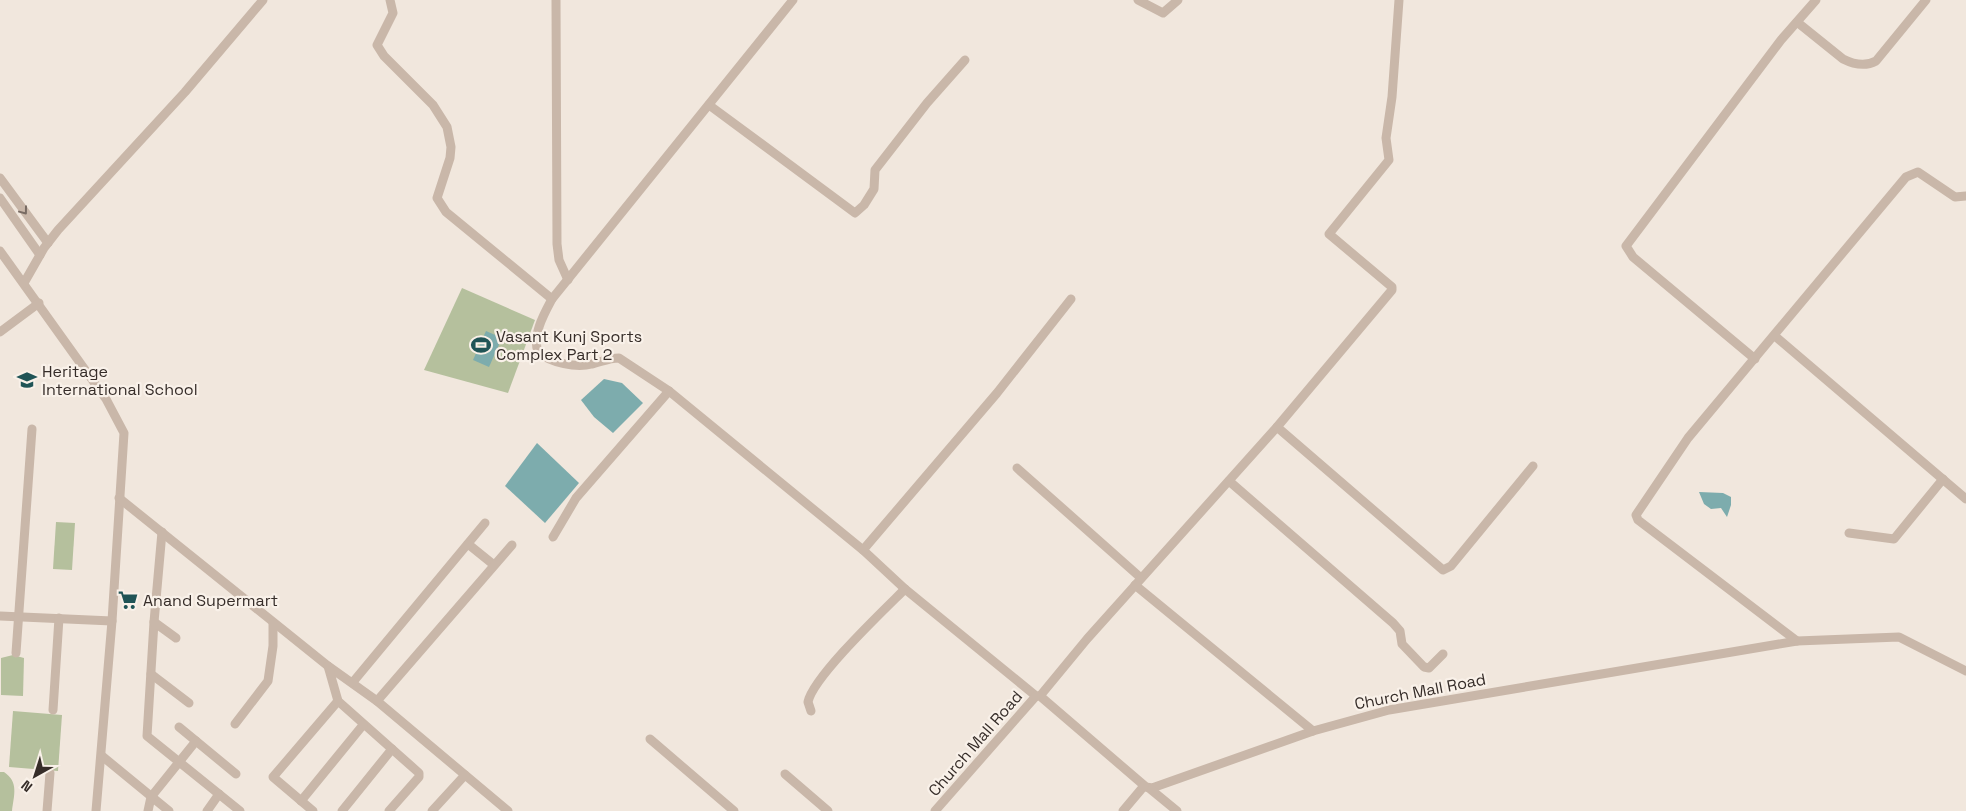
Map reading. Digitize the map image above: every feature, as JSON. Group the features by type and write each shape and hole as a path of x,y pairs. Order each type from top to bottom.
{"street":[{"path":"24,283 48,243 185,92 263,0"},
{"path":"390,0 393,13 377,45 384,56 440,114 450,137 450,158 438,193 439,203 446,212 552,299"},
{"path":"556,0 556,244 559,260 568,280"},
{"path":"792,0 552,299 539,327 536,342 538,352 543,356 572,365 591,364 619,358 669,390 863,550 905,589 1038,696 1277,427 1393,289 1329,234 1388,160 1386,138 1392,97 1399,0"},
{"path":"1138,0 1155,11 1163,13 1178,0"},
{"path":"1754,359 1633,257 1626,246 1797,22 1816,0"},
{"path":"1797,22 1843,59 1863,65 1872,64 1926,0"},
{"path":"709,105 855,213 864,205 874,189 874,170 927,103 965,60"},
{"path":"1797,641 1636,517 1688,438 1910,174 1918,172 1950,195 1965,199"},
{"path":"0,178 48,243"},
{"path":"0,198 40,255"},
{"path":"0,250 106,399 122,426 124,442 112,621 96,811"},
{"path":"863,550 998,393 1071,299"},
{"path":"0,332 39,303"},
{"path":"1775,336 1966,499"},
{"path":"553,537 576,498 669,390"},
{"path":"1277,427 1444,570 1451,566 1533,466"},
{"path":"16,653 17,616 32,429"},
{"path":"1018,468 1138,582 1313,731"},
{"path":"1849,533 1856,532 1894,539 1943,479"},
{"path":"1229,481 1393,623 1400,631 1402,644 1424,668 1429,668 1443,654"},
{"path":"119,498 273,623 377,701 508,811"},
{"path":"353,682 485,523"},
{"path":"162,532 154,622 148,736 240,811"},
{"path":"468,544 494,565"},
{"path":"377,701 512,544"},
{"path":"811,712 808,702 813,690 842,654 905,589"},
{"path":"0,616 112,621"},
{"path":"53,710 59,618"},
{"path":"154,622 176,638"},
{"path":"234,724 268,681 273,646 273,623"},
{"name":"Church Mall Road","path":"935,811 1038,696 1146,787 1313,731 1389,710 1797,641 1899,637 1966,671"},
{"path":"328,666 338,701 419,774 389,811"},
{"path":"151,674 189,703"},
{"path":"313,811 273,777 338,701"},
{"path":"301,801 363,725"},
{"path":"179,727 236,774"},
{"path":"650,739 734,811"},
{"path":"148,811 152,797 196,741"},
{"path":"342,811 392,748"},
{"path":"102,756 170,811"},
{"path":"47,811 50,773"},
{"path":"785,774 828,811"},
{"path":"434,810 466,775"},
{"path":"1123,811 1146,787 1177,811"},
{"path":"207,811 220,794"}],"green space":[{"name":"Vasant Kunj Sports Complex Part 2","path":"462,288 535,320 508,393 424,370"},
{"path":"56,522 75,523 72,570 53,569"},
{"path":"13,655 24,658 23,696 1,695 1,658"},
{"path":"13,711 62,715 58,771 9,767"},
{"path":"0,772 4,772 9,776 14,785 12,811 0,811"}],"water":[{"path":"486,331 502,338 489,367 473,360"},
{"path":"604,379 622,383 643,403 613,433 594,417 581,400"},
{"path":"537,443 579,483 545,523 505,486"},
{"path":"1699,492 1723,493 1731,497 1731,505 1727,517 1721,508 1711,509 1704,504"}],"place":[{"name":"Vasant Kunj Sports Complex Part 2","path":"481,345"},
{"name":"Heritage International School","path":"27,380"},
{"name":"Anand Supermart","path":"128,600"}]}
